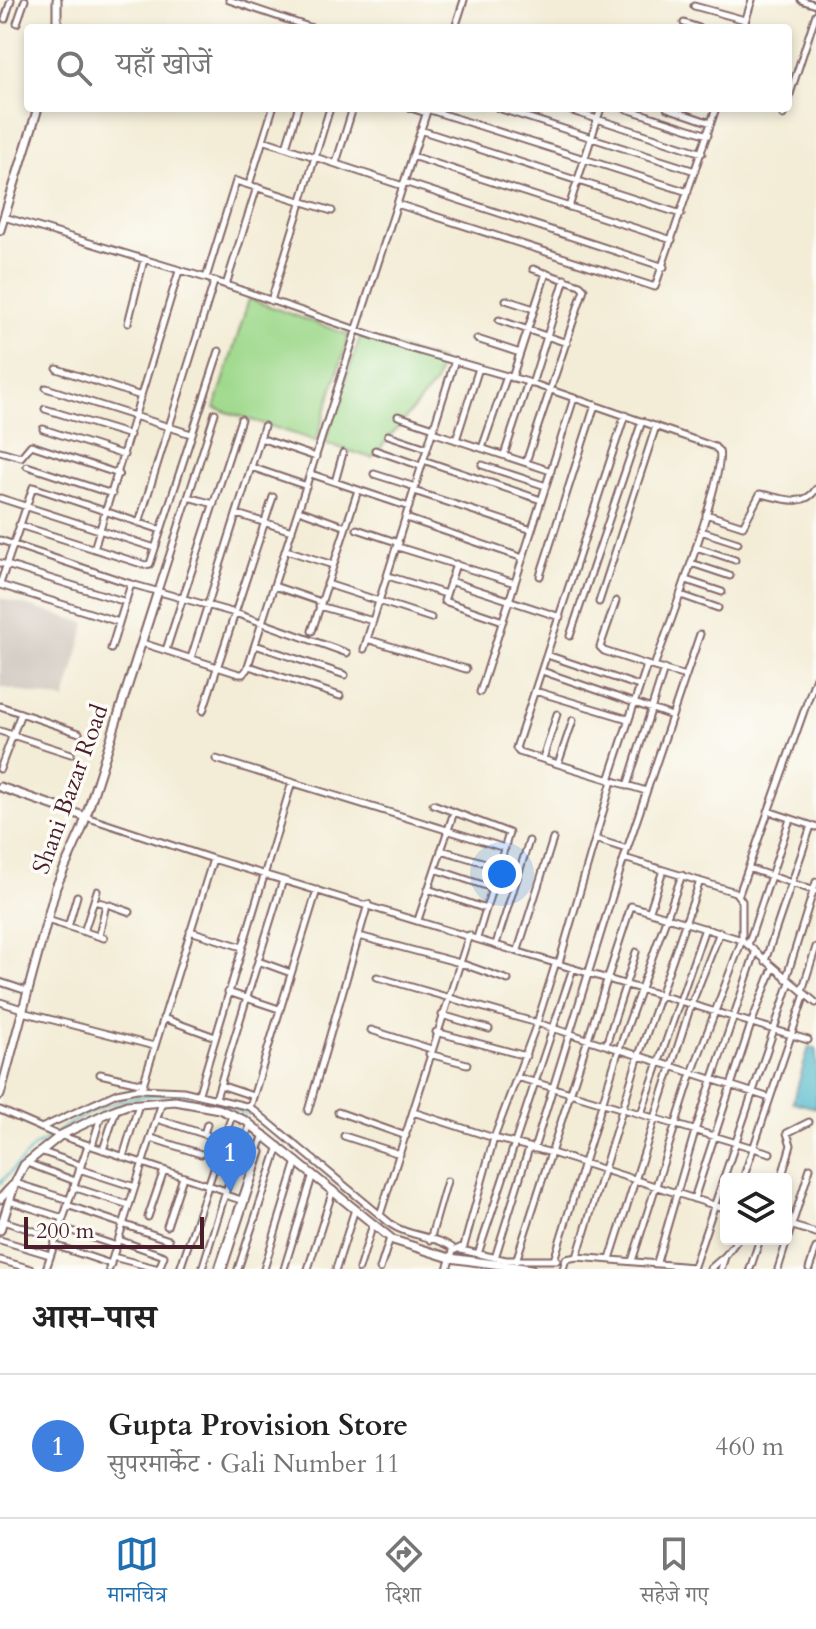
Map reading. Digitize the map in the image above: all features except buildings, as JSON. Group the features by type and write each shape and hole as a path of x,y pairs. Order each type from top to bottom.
{"street":[{"path":"5,19 11,0"},
{"path":"17,23 25,0"},
{"path":"57,0 57,24"},
{"path":"229,0 300,24"},
{"path":"458,24 464,0"},
{"path":"744,24 752,0"},
{"path":"801,0 816,5"},
{"path":"694,6 745,20"},
{"path":"792,88 816,14"},
{"path":"0,230 37,112"},
{"path":"249,185 272,112"},
{"path":"286,147 297,112"},
{"path":"271,301 329,112"},
{"path":"336,163 352,112"},
{"path":"142,643 243,674 249,666 426,112"},
{"path":"433,112 688,192"},
{"path":"510,112 695,171"},
{"path":"575,112 702,153"},
{"path":"569,207 600,112"},
{"path":"636,112 708,135"},
{"path":"679,112 711,123"},
{"path":"397,204 654,287 658,285 715,112"},
{"path":"420,130 681,214"},
{"path":"263,140 664,267"},
{"path":"412,156 672,240"},
{"path":"206,278 235,183 332,211"},
{"path":"226,285 257,187"},
{"path":"3,217 206,278 358,330 530,383 718,450 706,514 686,580 651,665 639,686 558,963 447,1269"},
{"path":"128,323 144,260"},
{"path":"526,462 584,289 533,269"},
{"path":"94,549 179,271"},
{"path":"482,448 520,353 546,273"},
{"path":"504,455 565,279"},
{"path":"139,523 214,282"},
{"path":"506,300 534,309"},
{"path":"499,320 567,343"},
{"path":"477,339 520,353"},
{"path":"19,525 147,565 219,351"},
{"path":"364,649 455,360"},
{"path":"456,440 479,368"},
{"path":"57,369 141,396"},
{"path":"46,388 191,434"},
{"path":"480,692 574,398"},
{"path":"540,576 595,405"},
{"path":"45,409 130,435"},
{"path":"158,591 215,413"},
{"path":"625,415 516,748 519,752 646,791"},
{"path":"398,416 456,440 551,471"},
{"path":"166,650 241,419"},
{"path":"570,636 642,421"},
{"path":"191,658 264,426"},
{"path":"599,602 656,426"},
{"path":"43,429 124,455"},
{"path":"388,435 427,448"},
{"path":"260,438 316,457"},
{"path":"0,451 21,457 31,445 119,474"},
{"path":"375,450 541,500"},
{"path":"335,482 343,453"},
{"path":"482,465 546,486"},
{"path":"27,466 112,494"},
{"path":"251,467 307,486"},
{"path":"311,474 409,507"},
{"path":"374,474 532,530"},
{"path":"119,622 0,584 3,564 33,487 161,530"},
{"path":"706,514 743,526 760,494 798,501 809,498 816,489"},
{"path":"312,631 358,490"},
{"path":"188,497 214,504"},
{"path":"203,711 273,497"},
{"path":"0,498 155,548"},
{"path":"299,510 346,527"},
{"path":"237,514 292,531"},
{"path":"406,518 523,558"},
{"path":"357,529 515,583"},
{"path":"701,531 738,543"},
{"path":"0,540 131,584 235,613 347,653"},
{"path":"696,547 735,560"},
{"path":"286,550 333,565"},
{"path":"691,563 730,576"},
{"path":"3,564 126,602"},
{"path":"456,564 446,602 503,621"},
{"path":"388,576 446,594"},
{"path":"686,580 722,592"},
{"path":"450,581 560,617"},
{"path":"111,649 131,584"},
{"path":"327,584 431,618"},
{"path":"274,586 373,621"},
{"name":"Shani Bazar Road","path":"0,1095 56,887 86,817 158,591"},
{"path":"681,595 718,608"},
{"path":"616,601 600,647 604,651 686,676"},
{"path":"495,1258 700,634"},
{"path":"367,639 466,669"},
{"path":"255,645 345,675"},
{"path":"547,655 639,686"},
{"path":"249,666 340,696"},
{"path":"627,786 664,669"},
{"path":"542,671 672,716"},
{"path":"632,1261 674,1125 742,940 742,901 739,894 816,677"},
{"path":"535,691 628,719"},
{"path":"0,706 79,733"},
{"path":"0,769 2,755 21,713"},
{"path":"543,759 557,714"},
{"path":"558,764 573,720"},
{"path":"0,731 71,754"},
{"path":"216,759 505,848"},
{"path":"199,1093 292,782"},
{"path":"0,787 213,859 808,1040"},
{"path":"433,804 508,830 509,836 477,938"},
{"path":"765,961 814,827 768,811"},
{"path":"418,920 454,812"},
{"path":"748,945 790,819"},
{"path":"518,950 553,839"},
{"path":"595,839 627,849"},
{"path":"496,944 529,841"},
{"path":"441,850 499,867"},
{"path":"624,858 739,894"},
{"path":"142,1087 213,859"},
{"path":"748,868 815,891"},
{"path":"435,869 492,888"},
{"path":"649,911 663,870"},
{"path":"554,1260 619,1049 682,875"},
{"path":"216,1098 283,880"},
{"path":"577,1257 639,1055 700,881"},
{"path":"100,1074 142,1087 199,1093 250,1107 402,1232 446,1243 454,1252 516,1261 554,1260 564,1265 577,1257 657,1262 694,1268 773,1030 816,882"},
{"path":"428,889 486,909"},
{"path":"250,1107 317,890"},
{"path":"84,932 97,891"},
{"path":"68,927 77,896"},
{"path":"47,920 101,937 106,904 94,901"},
{"path":"308,1111 368,904"},
{"path":"110,905 130,912"},
{"path":"516,1261 630,908 633,906 669,916 742,940 816,1003"},
{"path":"641,1114 705,928"},
{"path":"190,931 242,947"},
{"path":"610,1259 691,1005 720,932"},
{"path":"380,1215 469,935"},
{"path":"359,936 460,963 508,980"},
{"path":"745,1173 791,1035 816,947"},
{"path":"606,1045 636,952"},
{"path":"657,1262 695,1131 755,953"},
{"path":"258,961 291,973"},
{"path":"478,1254 573,968"},
{"path":"694,1199 730,1085 773,968"},
{"path":"377,977 537,1023 770,1098"},
{"path":"0,982 27,991"},
{"path":"228,992 279,1009"},
{"path":"0,1002 154,1046"},
{"path":"442,1015 489,1029"},
{"path":"163,1018 215,1037"},
{"path":"371,1030 467,1064"},
{"path":"436,1032 526,1056"},
{"path":"517,1077 770,1153"},
{"path":"220,1085 253,1096"},
{"path":"44,1129 117,1093 142,1087"},
{"path":"3,1221 110,1267 163,1100"},
{"path":"0,1230 15,1183 26,1163 57,1134 116,1109 163,1100 198,1104 233,1114 251,1124 390,1238 531,1269"},
{"path":"123,1157 139,1103"},
{"path":"103,1150 116,1109"},
{"path":"0,1110 57,1134 208,1185 241,1200"},
{"path":"338,1112 406,1136"},
{"path":"413,1112 720,1207"},
{"path":"180,1269 233,1114"},
{"path":"56,1269 46,1267 101,1115"},
{"path":"157,1119 205,1134 207,1124"},
{"path":"783,1173 791,1142 786,1135 809,1122"},
{"path":"202,1269 251,1124"},
{"path":"221,1269 241,1200 265,1135"},
{"path":"221,1269 265,1135"},
{"path":"344,1136 400,1154"},
{"path":"151,1138 201,1154"},
{"path":"238,1269 279,1146"},
{"path":"40,1151 135,1187"},
{"path":"264,1269 297,1161"},
{"path":"26,1163 130,1205"},
{"path":"792,1217 810,1168"},
{"path":"148,1217 164,1170"},
{"path":"284,1269 313,1174"},
{"path":"167,1226 183,1177"},
{"path":"430,1240 447,1181"},
{"path":"0,1199 15,1183"},
{"path":"15,1183 123,1226 169,1240"},
{"path":"308,1269 333,1190"},
{"path":"9,1201 63,1218"},
{"path":"336,1269 355,1208"},
{"path":"359,1269 373,1223"},
{"path":"792,1226 816,1233"},
{"path":"60,1227 164,1256 159,1269 113,1257"},
{"path":"380,1269 390,1238"},
{"path":"0,1240 50,1255"},
{"path":"710,1269 733,1245"},
{"path":"750,1269 758,1245"},
{"path":"778,1269 784,1245"},
{"path":"809,1269 816,1248"},
{"path":"721,1269 725,1256"},
{"path":"0,1260 31,1269"}],"shaded area":[{"path":"0,598 86,623 65,700 0,687"}],"green space":[{"path":"249,299 349,335 316,441 215,408"},
{"path":"360,337 441,361 435,383 372,458 325,443"}],"water":[{"path":"809,1047 816,1049 816,1108 793,1102"}],"waterway":[{"path":"57,1132 88,1113 120,1101 152,1095 189,1095"},
{"path":"219,1102 247,1115"},
{"path":"0,1183 34,1147 51,1136"}],"place":[{"name":"Gupta Provision Store","path":"230,1192"}]}
